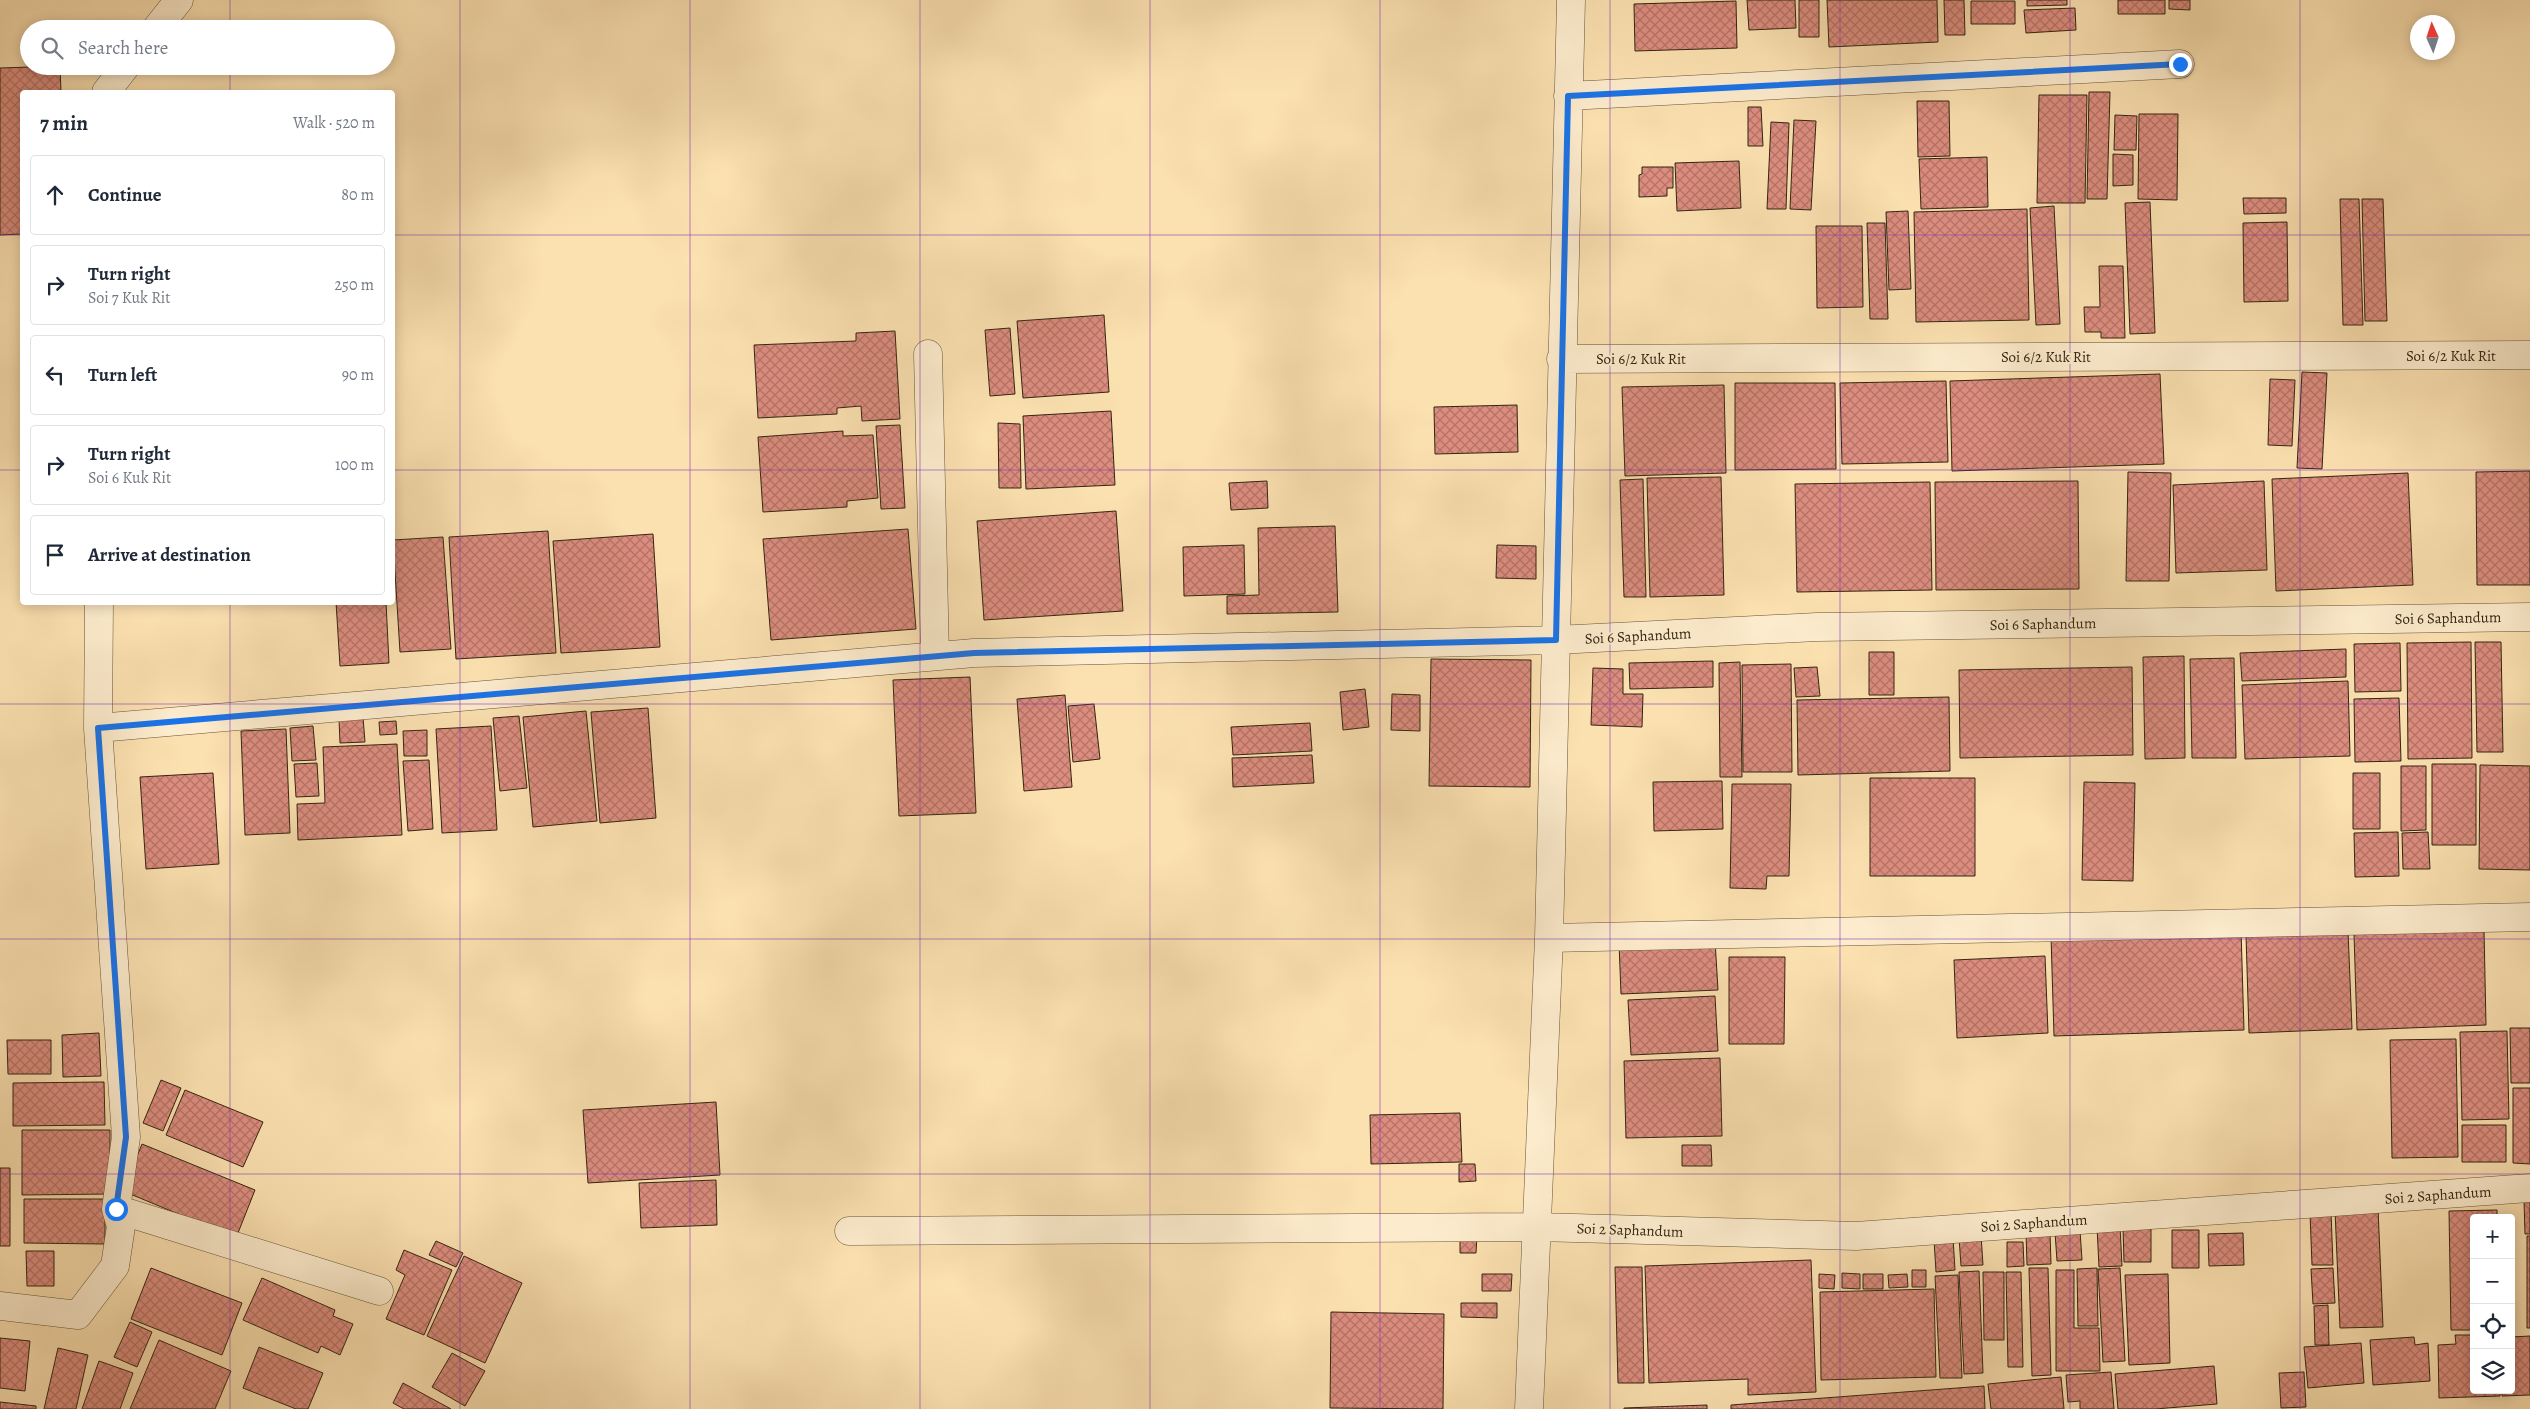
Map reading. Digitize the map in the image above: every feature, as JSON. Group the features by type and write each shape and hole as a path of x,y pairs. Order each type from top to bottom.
{"street":[{"path":"163,20 179,0"},
{"path":"1529,1409 1549,938 1570,0"},
{"path":"1568,96 2180,64"},
{"path":"108,90 119,75"},
{"path":"928,354 935,656"},
{"name":"Soi 6/2 Kuk Rit","path":"1561,359 2530,355"},
{"path":"0,1306 78,1315 115,1266 120,1226 116,1209 126,1137 98,728 99,605"},
{"name":"Soi 6 Saphandum","path":"98,728 974,653 1556,640 1817,627 2530,617"},
{"path":"1549,938 2530,917"},
{"name":"Soi 2 Saphandum","path":"849,1231 1538,1227 1856,1236 2530,1188"},
{"path":"116,1209 379,1291"}],"building":[{"path":"1747,0 1795,0 1796,28 1749,30"},
{"path":"1799,0 1819,0 1819,37 1799,37"},
{"path":"1827,0 1937,0 1938,42 1829,47"},
{"path":"1944,0 1964,0 1965,35 1945,35"},
{"path":"2027,0 2067,0 2067,5 2027,6"},
{"path":"2118,0 2165,0 2165,14 2118,14"},
{"path":"2169,0 2190,0 2190,10 2169,9"},
{"path":"1736,1 1737,48 1635,51 1634,4"},
{"path":"1971,1 2015,1 2015,24 1971,24"},
{"path":"2075,8 2076,30 2026,33 2024,10"},
{"path":"20,67 20,75 60,75 61,90 20,90 20,234 0,235 0,68"},
{"path":"2089,92 2110,92 2107,199 2087,199"},
{"path":"2039,95 2087,95 2085,203 2037,203"},
{"path":"1917,101 1949,101 1950,156 1918,157"},
{"path":"1748,107 1761,107 1763,146 1748,146"},
{"path":"2139,114 2178,114 2177,200 2138,199"},
{"path":"2115,115 2137,116 2136,150 2114,150"},
{"path":"1794,120 1816,121 1811,210 1790,209"},
{"path":"1771,122 1789,123 1786,209 1767,209"},
{"path":"2113,154 2133,155 2133,185 2113,186"},
{"path":"1987,157 1988,207 1921,209 1919,159"},
{"path":"1739,161 1741,208 1677,211 1675,163"},
{"path":"1642,167 1673,167 1673,188 1667,188 1667,196 1639,197 1639,175 1642,174"},
{"path":"2243,198 2286,198 2286,213 2244,214"},
{"path":"2340,199 2359,199 2363,325 2343,325"},
{"path":"2362,199 2383,199 2387,321 2365,321"},
{"path":"2150,202 2155,333 2130,334 2125,203"},
{"path":"2054,206 2060,324 2036,325 2030,208"},
{"path":"2027,209 2029,320 1916,322 1914,212"},
{"path":"1908,211 1911,289 1889,290 1886,212"},
{"path":"2287,222 2288,301 2244,302 2243,223"},
{"path":"1867,223 1885,223 1888,319 1870,319"},
{"path":"1816,226 1862,226 1863,307 1817,308"},
{"path":"2099,266 2123,266 2125,338 2101,338 2101,332 2085,332 2084,307 2100,307"},
{"path":"1104,315 1109,392 1023,398 1017,321"},
{"path":"1010,328 1015,394 990,396 985,330"},
{"path":"895,331 900,419 862,421 861,406 837,408 837,414 758,418 754,345 856,341 856,333"},
{"path":"2302,372 2327,373 2322,469 2297,468"},
{"path":"2160,374 2164,464 1952,471 1950,381"},
{"path":"2270,379 2295,380 2292,446 2268,445"},
{"path":"1946,381 1948,462 1842,464 1840,383"},
{"path":"1735,383 1835,383 1836,469 1735,470"},
{"path":"1724,385 1726,473 1625,476 1622,387"},
{"path":"1517,405 1518,452 1435,454 1434,407"},
{"path":"1111,411 1115,485 1026,489 1023,416"},
{"path":"998,423 1020,424 1021,488 999,488"},
{"path":"900,425 905,508 881,509 876,426"},
{"path":"843,431 843,436 873,435 878,498 847,501 847,507 763,512 758,437"},
{"path":"2530,471 2530,585 2477,585 2476,472"},
{"path":"2128,472 2171,473 2169,581 2126,581"},
{"path":"2408,473 2413,585 2276,591 2272,479"},
{"path":"1721,477 1724,595 1650,597 1647,478"},
{"path":"1643,479 1646,597 1624,597 1620,480"},
{"path":"1267,481 1268,508 1231,510 1229,483"},
{"path":"2078,481 2079,589 1936,590 1935,482"},
{"path":"2264,481 2267,570 2176,573 2173,485"},
{"path":"1930,482 1932,590 1797,592 1795,484"},
{"path":"1116,511 1123,611 984,620 977,521"},
{"path":"1335,526 1338,612 1227,614 1227,596 1259,595 1258,528"},
{"path":"908,529 916,629 771,640 763,539"},
{"path":"548,531 556,653 456,659 449,537"},
{"path":"653,534 660,647 561,653 553,541"},
{"path":"443,537 451,649 400,652 395,540"},
{"path":"1244,545 1245,594 1184,596 1183,547"},
{"path":"1497,545 1536,546 1536,579 1496,578"},
{"path":"336,605 386,605 389,663 340,666"},
{"path":"2471,642 2472,758 2408,759 2407,643"},
{"path":"2475,642 2501,642 2503,752 2477,752"},
{"path":"2400,643 2401,691 2355,692 2354,644"},
{"path":"2346,649 2346,677 2242,681 2240,653"},
{"path":"1869,652 1894,652 1894,695 1869,695"},
{"path":"2184,656 2185,758 2145,759 2143,657"},
{"path":"2234,658 2236,758 2192,758 2190,659"},
{"path":"1431,659 1531,660 1530,787 1429,786"},
{"path":"1713,661 1713,687 1630,689 1629,663"},
{"path":"1740,662 1742,777 1720,777 1719,663"},
{"path":"1791,664 1792,772 1743,772 1742,665"},
{"path":"1817,667 1820,696 1796,697 1794,668"},
{"path":"2132,667 2133,755 1960,758 1959,670"},
{"path":"1593,668 1623,669 1623,694 1643,694 1642,727 1591,725"},
{"path":"970,677 976,813 899,816 893,680"},
{"path":"2348,681 2350,756 2245,759 2242,685"},
{"path":"1365,689 1369,727 1343,730 1340,692"},
{"path":"1392,694 1420,695 1420,731 1391,730"},
{"path":"1065,695 1072,787 1024,791 1017,699"},
{"path":"1949,697 1950,771 1798,775 1797,700"},
{"path":"2399,698 2401,761 2355,762 2354,699"},
{"path":"1094,704 1100,759 1073,762 1068,706"},
{"path":"648,708 656,818 600,823 591,712"},
{"path":"586,711 597,821 533,827 523,717"},
{"path":"519,716 527,788 500,791 493,718"},
{"path":"363,717 365,742 340,743 339,719"},
{"path":"396,721 397,734 380,735 379,722"},
{"path":"1310,723 1312,751 1233,755 1231,727"},
{"path":"313,726 316,760 292,761 290,728"},
{"path":"491,726 497,830 442,833 436,729"},
{"path":"286,729 290,833 245,835 241,731"},
{"path":"427,730 427,756 404,756 403,731"},
{"path":"397,744 402,835 298,840 297,804 325,803 323,747"},
{"path":"1312,755 1314,783 1233,787 1232,758"},
{"path":"429,760 433,829 408,831 403,761"},
{"path":"317,763 319,796 296,797 294,764"},
{"path":"2432,764 2476,764 2476,845 2432,845"},
{"path":"2480,765 2530,766 2530,870 2479,869"},
{"path":"2401,766 2426,766 2426,830 2401,831"},
{"path":"213,773 219,864 146,869 140,777"},
{"path":"2353,773 2380,773 2380,829 2353,829"},
{"path":"1870,778 1975,778 1975,876 1870,876"},
{"path":"1722,781 1723,829 1654,831 1653,782"},
{"path":"2084,782 2135,783 2133,881 2082,880"},
{"path":"1732,784 1791,784 1789,876 1767,876 1766,889 1730,888"},
{"path":"2398,832 2399,876 2355,877 2354,833"},
{"path":"2428,832 2430,869 2403,869 2402,833"},
{"path":"2241,930 2244,1030 2054,1036 2051,936"},
{"path":"2484,930 2486,1025 2357,1030 2354,934"},
{"path":"2348,931 2352,1029 2249,1033 2246,935"},
{"path":"1715,940 1718,990 1621,994 1619,943"},
{"path":"2045,956 2048,1033 1957,1038 1954,960"},
{"path":"1729,957 1785,957 1784,1044 1729,1044"},
{"path":"1715,996 1718,1051 1631,1055 1628,1000"},
{"path":"2510,1028 2530,1028 2530,1083 2511,1083"},
{"path":"2507,1031 2509,1119 2462,1120 2460,1032"},
{"path":"99,1033 101,1076 63,1077 62,1035"},
{"path":"2456,1039 2458,1157 2392,1158 2390,1040"},
{"path":"7,1040 51,1040 51,1074 8,1074"},
{"path":"1720,1058 1722,1136 1626,1138 1624,1061"},
{"path":"161,1080 181,1088 163,1131 143,1123"},
{"path":"104,1082 105,1125 13,1126 13,1083"},
{"path":"2513,1088 2530,1088 2530,1164 2513,1163"},
{"path":"185,1090 263,1122 243,1167 166,1135"},
{"path":"716,1102 720,1175 588,1183 583,1110"},
{"path":"1460,1113 1462,1162 1371,1164 1370,1115"},
{"path":"2462,1125 2506,1125 2506,1162 2462,1162"},
{"path":"22,1130 110,1130 110,1194 22,1195"},
{"path":"142,1144 255,1190 236,1238 123,1191"},
{"path":"1682,1145 1711,1145 1712,1166 1682,1166"},
{"path":"1459,1164 1475,1164 1476,1181 1459,1182"},
{"path":"0,1168 10,1168 10,1246 0,1246"},
{"path":"716,1180 717,1225 641,1228 639,1183"},
{"path":"24,1199 105,1199 105,1244 24,1243"},
{"path":"2524,1201 2530,1201 2530,1234 2525,1234"},
{"path":"2378,1208 2383,1327 2340,1328 2335,1210"},
{"path":"2497,1210 2497,1214 2470,1214 2470,1330 2451,1330 2449,1211"},
{"path":"2331,1212 2333,1265 2312,1265 2310,1213"},
{"path":"2120,1226 2122,1266 2099,1267 2097,1227"},
{"path":"2123,1228 2151,1228 2151,1262 2124,1262"},
{"path":"2172,1230 2199,1230 2199,1268 2172,1268"},
{"path":"2080,1231 2082,1260 2057,1261 2055,1232"},
{"path":"2026,1233 2050,1233 2051,1264 2027,1265"},
{"path":"2243,1233 2244,1265 2209,1266 2208,1234"},
{"path":"1981,1235 1983,1265 1961,1266 1959,1237"},
{"path":"1460,1236 1477,1236 1476,1253 1460,1253"},
{"path":"2527,1236 2530,1236 2530,1328 2527,1328"},
{"path":"1953,1238 1955,1270 1936,1272 1934,1240"},
{"path":"436,1241 463,1253 456,1267 429,1255"},
{"path":"2007,1242 2023,1242 2024,1266 2007,1267"},
{"path":"404,1250 452,1270 424,1335 386,1319 405,1275 396,1270"},
{"path":"26,1251 54,1251 54,1286 27,1286"},
{"path":"464,1256 522,1283 485,1363 427,1336"},
{"path":"1811,1260 1816,1392 1748,1395 1748,1379 1649,1383 1645,1266"},
{"path":"1615,1267 1642,1267 1644,1383 1618,1383"},
{"path":"151,1268 242,1303 222,1355 131,1319"},
{"path":"2029,1268 2048,1268 2051,1375 2032,1376"},
{"path":"2097,1268 2098,1326 2078,1326 2077,1269"},
{"path":"2120,1268 2125,1361 2103,1362 2098,1269"},
{"path":"2333,1268 2335,1303 2313,1304 2311,1269"},
{"path":"1912,1270 1926,1270 1926,1287 1912,1287"},
{"path":"2056,1270 2074,1270 2074,1328 2099,1328 2100,1371 2056,1371"},
{"path":"1979,1271 1983,1373 1964,1374 1959,1272"},
{"path":"1983,1272 2004,1272 2004,1340 1984,1340"},
{"path":"2006,1272 2021,1272 2023,1367 2008,1367"},
{"path":"1842,1273 1860,1274 1860,1289 1842,1288"},
{"path":"1482,1274 1512,1274 1511,1291 1482,1291"},
{"path":"1819,1274 1835,1275 1834,1289 1819,1288"},
{"path":"1863,1274 1883,1274 1883,1289 1863,1289"},
{"path":"1907,1274 1908,1287 1889,1288 1888,1275"},
{"path":"2168,1274 2170,1363 2129,1365 2125,1275"},
{"path":"1958,1275 1962,1378 1940,1378 1935,1276"},
{"path":"262,1278 335,1310 333,1316 353,1324 340,1355 321,1346 318,1353 243,1320"},
{"path":"1934,1289 1936,1377 1821,1380 1820,1292"},
{"path":"1461,1303 1497,1303 1497,1318 1461,1317"},
{"path":"2328,1305 2329,1345 2315,1345 2314,1306"},
{"path":"1331,1312 1444,1314 1443,1409 1330,1408"},
{"path":"130,1322 152,1332 137,1367 114,1357"},
{"path":"2455,1335 2470,1335 2470,1394 2500,1394 2500,1396 2439,1398 2438,1345 2456,1344"},
{"path":"2530,1336 2530,1395 2502,1396 2502,1394 2515,1394 2515,1337"},
{"path":"2414,1337 2415,1345 2428,1343 2430,1381 2373,1385 2370,1340"},
{"path":"0,1338 30,1341 25,1391 0,1388"},
{"path":"159,1340 231,1371 215,1409 130,1409"},
{"path":"2361,1343 2364,1383 2308,1388 2304,1347"},
{"path":"259,1347 323,1373 308,1409 296,1409 243,1388"},
{"path":"58,1348 88,1355 76,1409 44,1409"},
{"path":"452,1353 485,1371 465,1406 432,1387"},
{"path":"99,1361 133,1373 120,1409 82,1409"},
{"path":"2214,1366 2217,1404 2155,1409 2118,1409 2115,1374"},
{"path":"2111,1372 2114,1409 2080,1409 2080,1401 2068,1402 2066,1375"},
{"path":"2304,1372 2306,1407 2281,1408 2279,1373"},
{"path":"2061,1377 2064,1409 1991,1409 1988,1384"},
{"path":"403,1383 451,1409 404,1409 393,1403"},
{"path":"1984,1386 1985,1409 1731,1409 1731,1405"},
{"path":"0,1402 36,1406 36,1409 0,1409"},
{"path":"1707,1405 1707,1409 1624,1409 1624,1408"}],"route":[{"path":"116,1209 126,1137 98,728 974,653 1556,640 1568,96 2180,64"}]}
